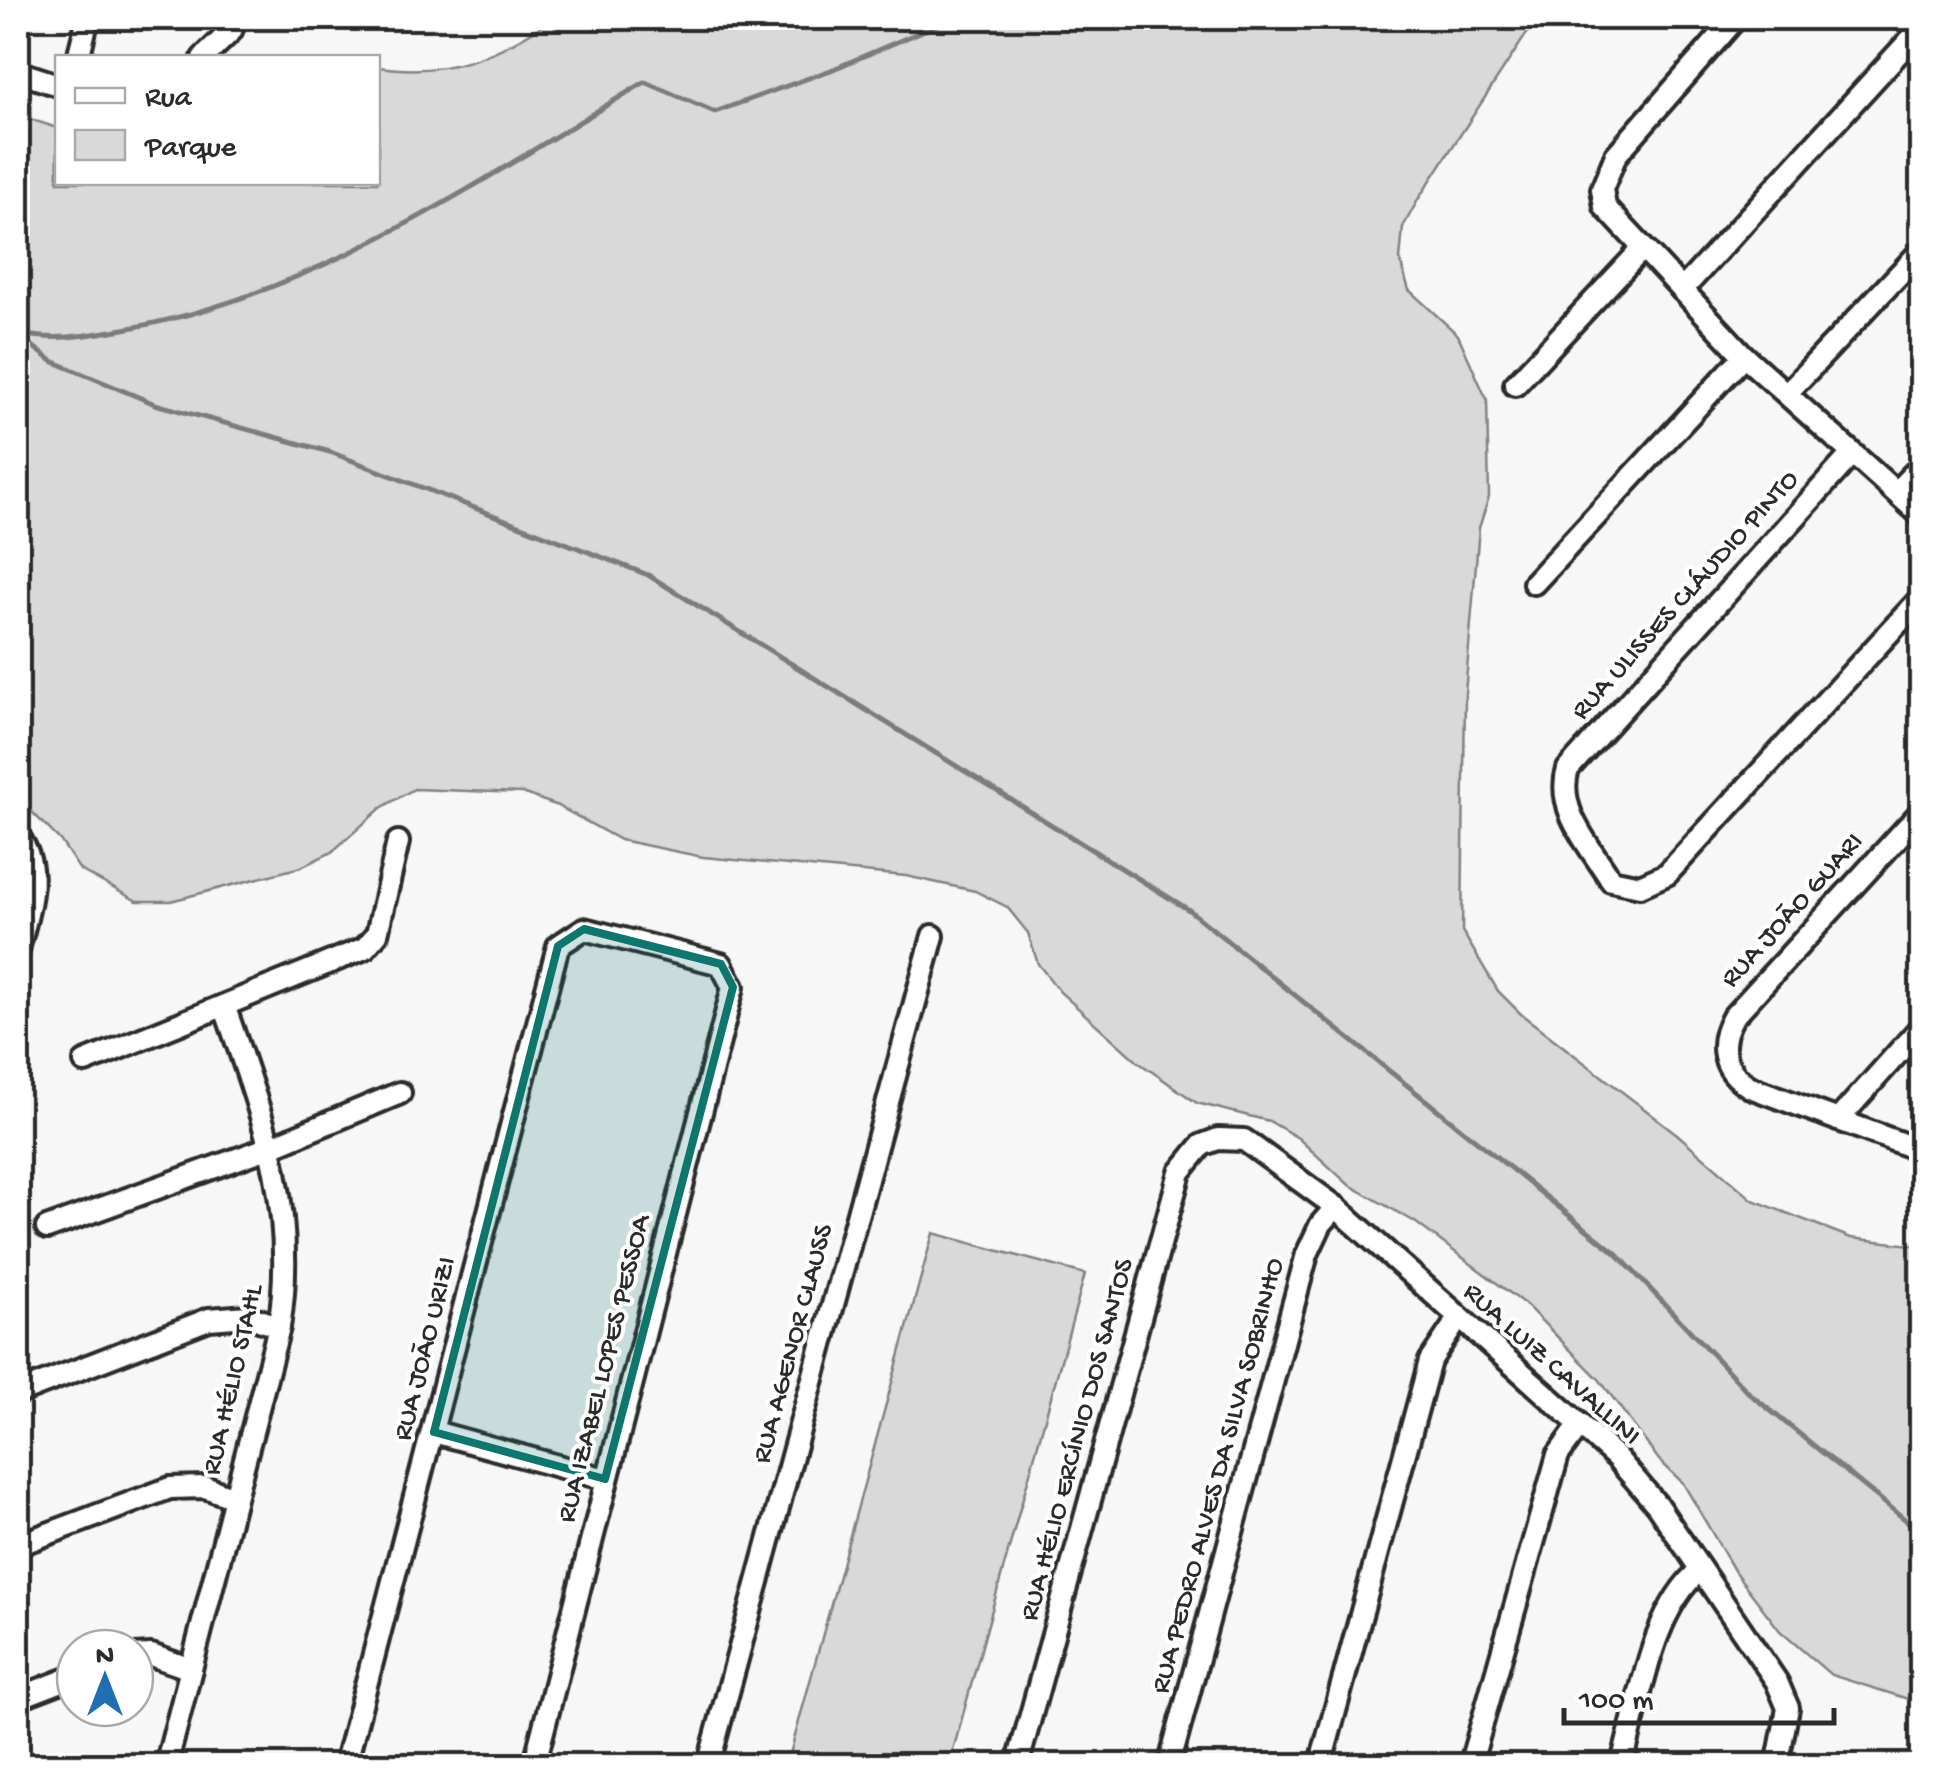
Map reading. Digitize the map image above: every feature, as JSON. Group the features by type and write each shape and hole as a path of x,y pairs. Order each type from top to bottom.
{"street":[{"path":"79,55 88,18"},
{"path":"206,55 230,31 236,18"},
{"path":"1736,18 1606,171 1602,189 1605,207 1744,356 1922,516"},
{"path":"1682,290 1922,27"},
{"path":"18,72 55,84"},
{"path":"1515,384 1642,250"},
{"path":"1787,393 1922,250"},
{"path":"1534,583 1744,356"},
{"name":"RUA ULISSES CLÁUDIO PINTO","path":"1852,454 1580,754 1565,779 1567,808 1611,880 1640,886 1667,874 1922,597"},
{"path":"1896,492 1922,465"},
{"name":"RUA JOÃO GUARI","path":"1838,1120 1738,1080 1724,1056 1726,1029 1922,811"},
{"path":"85,1062 365,948 377,934 398,842"},
{"path":"18,950 32,892 22,843"},
{"name":"RUA IZABEL LOPES PESSOA","path":"534,1766 733,988 721,964 584,929 558,946"},
{"name":"RUA AGENOR CLAUSS","path":"708,1766 933,936"},
{"name":"RUA JOÃO URIZI","path":"345,1766 558,946"},
{"name":"RUA HÉLIO STAHL","path":"166,1766 279,1327 286,1240 273,1146 225,1008"},
{"path":"1922,1026 1838,1120 1922,1151"},
{"path":"47,1228 273,1146 400,1093"},
{"name":"RUA LUIZ CAVALLINI","path":"1210,1141 1236,1138 1252,1143 1336,1207 1458,1320 1616,1457 1656,1505 1771,1672 1788,1708 1777,1766"},
{"name":"RUA HÉLIO ERCÍNIO DOS SANTOS","path":"1017,1766 1180,1172 1189,1156 1210,1141"},
{"name":"RUA PEDRO ALVES DA SILVA SOBRINHO","path":"1169,1766 1307,1254 1321,1224 1336,1207"},
{"path":"18,1393 209,1318 248,1316 279,1327"},
{"path":"1320,1766 1430,1361 1458,1320"},
{"path":"1470,1766 1558,1455 1580,1425"},
{"path":"434,1432 605,1479"},
{"path":"18,1545 170,1488 205,1487 234,1498"},
{"path":"1621,1766 1664,1616 1679,1590 1700,1570"},
{"path":"155,1656 190,1669"},
{"path":"18,1698 55,1684"}],"highlighted area":[{"path":"584,929 721,964 733,987 605,1479 434,1432 558,946"}],"green space":[{"path":"554,18 1537,18 1419,198 1403,227 1400,260 1409,290 1458,335 1487,400 1489,497 1479,528 1465,694 1462,931 1498,991 1521,1014 1677,1134 1753,1200 1851,1238 1921,1246 1921,1703 1831,1675 1780,1631 1735,1572 1683,1483 1659,1460 1599,1379 1526,1305 1415,1222 1348,1184 1298,1138 1269,1121 1197,1103 1138,1062 1060,992 1038,964 1028,933 1007,907 975,891 906,876 703,857 620,840 558,806 522,793 414,789 381,808 332,852 301,867 171,901 137,901 80,870 60,840 18,798 18,115 55,127 55,185 380,185 380,67 449,66 512,44"},
{"path":"933,1233 1085,1274 949,1765 787,1765"}],"waterway":[{"path":"20,334 57,337 118,330 189,315 258,292 392,232 645,82 715,112 831,70 953,18"},
{"path":"18,335 52,361 155,404 330,452 648,575 1189,910 1616,1253 1750,1394 1922,1533"}]}
